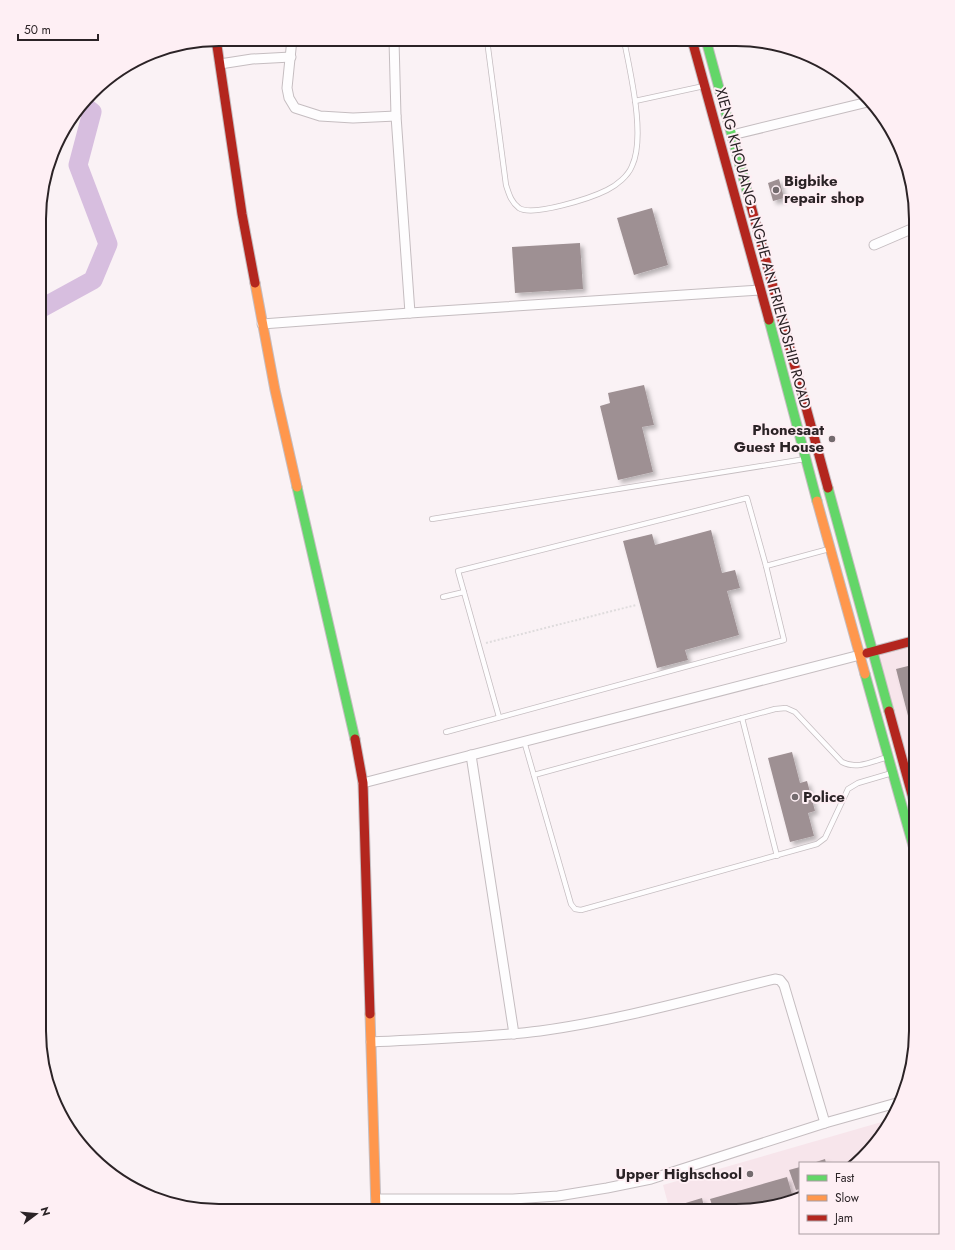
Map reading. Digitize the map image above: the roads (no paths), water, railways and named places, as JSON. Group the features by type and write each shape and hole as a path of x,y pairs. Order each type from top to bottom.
{"street":[{"path":"217,46 242,214 275,390 351,714 363,783 376,1204"},
{"path":"292,46 287,88 289,98 295,108 320,116 352,118 396,116"},
{"path":"394,46 396,116 410,313"},
{"name":"XIENG KHOUANG - NGHE AN FRIENDSHIP ROAD","path":"694,46 830,548 909,831"},
{"name":"XIENG KHOUANG - NGHE AN FRIENDSHIP ROAD","path":"708,46 909,783"},
{"path":"220,64 252,59 291,57"},
{"path":"732,135 864,103"},
{"path":"874,245 909,230"},
{"path":"262,324 760,290 774,287"},
{"path":"363,783 909,642"},
{"path":"471,755 514,1034"},
{"path":"371,1042 514,1034 541,1031 620,1018 775,979 780,980 784,985 825,1123"},
{"path":"376,1199 512,1199 558,1196 651,1179 825,1123 893,1104"}],"lane":[{"path":"488,46 506,185 511,200 520,208 535,211 571,203 607,190 628,175 633,164 638,145 635,101 625,46"},
{"path":"635,101 705,86"},
{"path":"432,519 806,458"},
{"path":"446,732 784,640 766,566 747,498 458,571 499,717"},
{"path":"766,566 830,548"},
{"path":"443,597 464,592"},
{"path":"534,775 775,709 786,708 795,712 842,762 849,766 856,766 888,757"},
{"path":"742,718 777,856"},
{"path":"524,742 571,904 575,908 581,910 817,844 825,838 848,789 858,783 893,773"}],"waterway":[{"path":"46,306 93,280 108,244 78,165 92,112 87,108"}],"place":[{"name":"Bigbike repair shop","path":"776,190"},
{"name":"Phonesaat Guest House","path":"832,439"},
{"name":"Police","path":"795,797"},
{"name":"Upper Highschool","path":"750,1174"}]}
